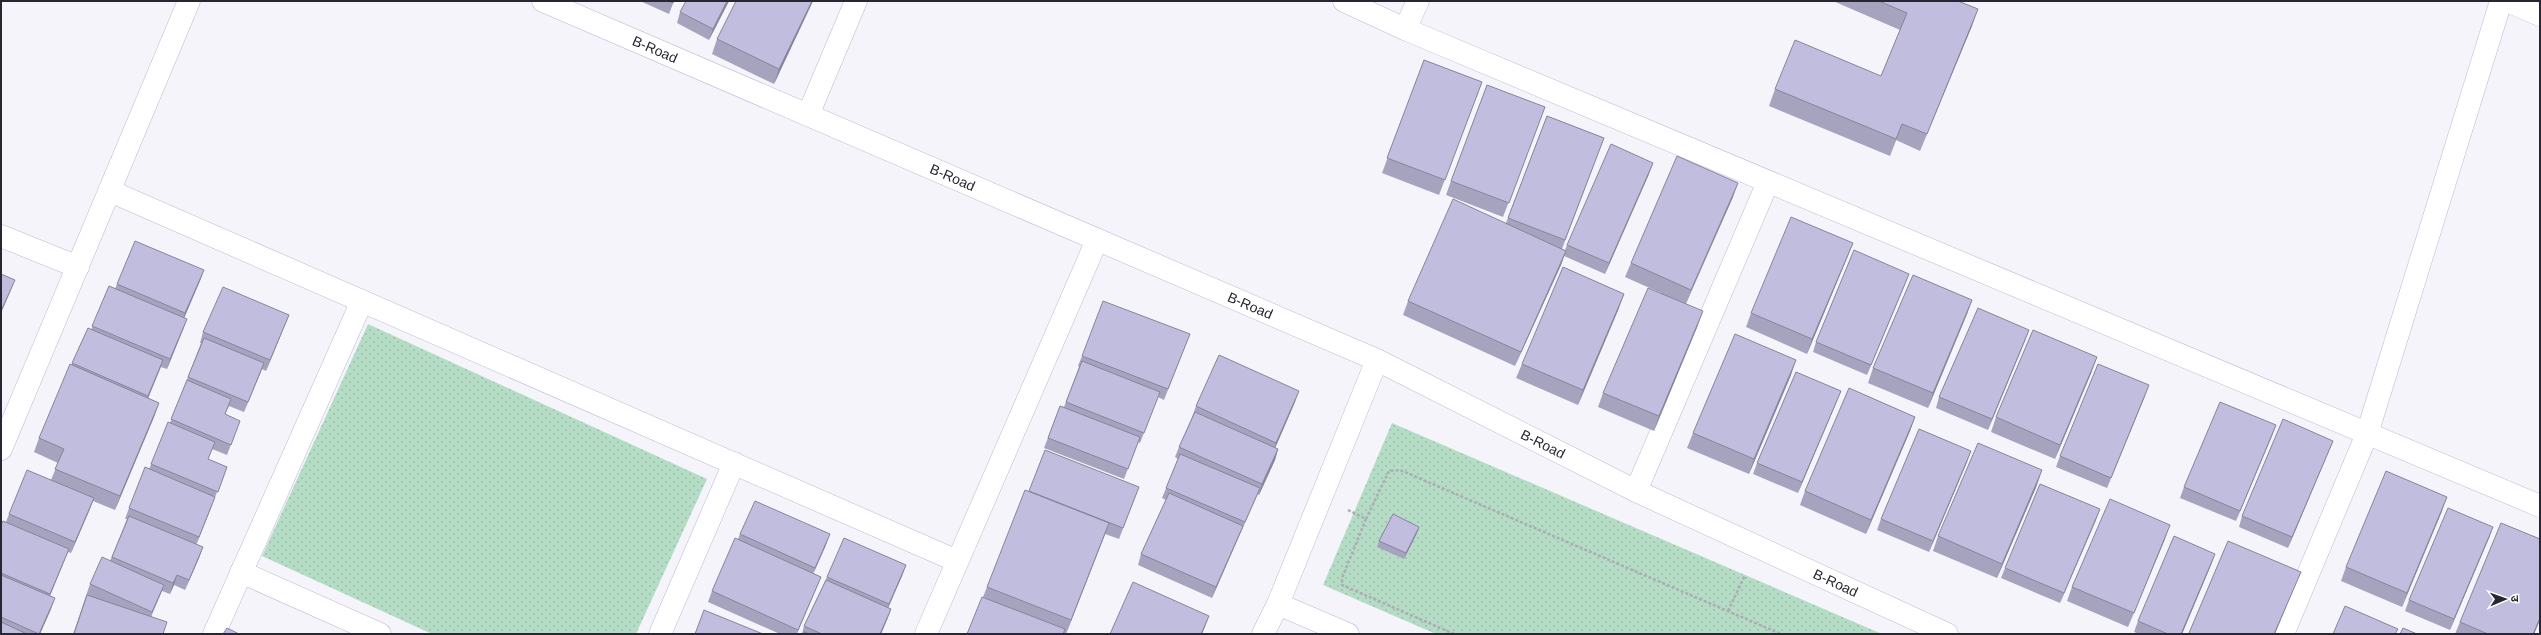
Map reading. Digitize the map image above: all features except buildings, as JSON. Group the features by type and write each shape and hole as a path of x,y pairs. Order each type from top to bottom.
{"street":[{"path":"1,449 189,1"},
{"name":"B-Road","path":"543,1 1377,360 1636,491 1758,547 1922,629 1947,634"},
{"path":"808,115 856,1"},
{"path":"1344,1 1405,29 2540,506"},
{"path":"1405,29 1418,1"},
{"path":"2283,634 2368,434 2501,1"},
{"path":"2507,1 2540,15"},
{"path":"1636,491 1768,182"},
{"path":"110,191 957,561"},
{"path":"1,236 78,267"},
{"path":"926,634 1097,240"},
{"path":"214,634 362,301"},
{"path":"1263,634 1278,604 1377,360"},
{"path":"660,634 734,463"},
{"path":"241,572 380,634"},
{"path":"1278,604 1348,634"}],"path":[{"path":"1454,634 1342,585 1342,578 1366,519 1389,471 1400,470 1781,634"},
{"path":"1321,496 1366,519"},
{"path":"1728,611 1758,547"}],"green space":[{"path":"368,324 707,479 636,634 432,634 262,556"},
{"path":"1392,423 1882,634 1436,634 1323,585"}]}
